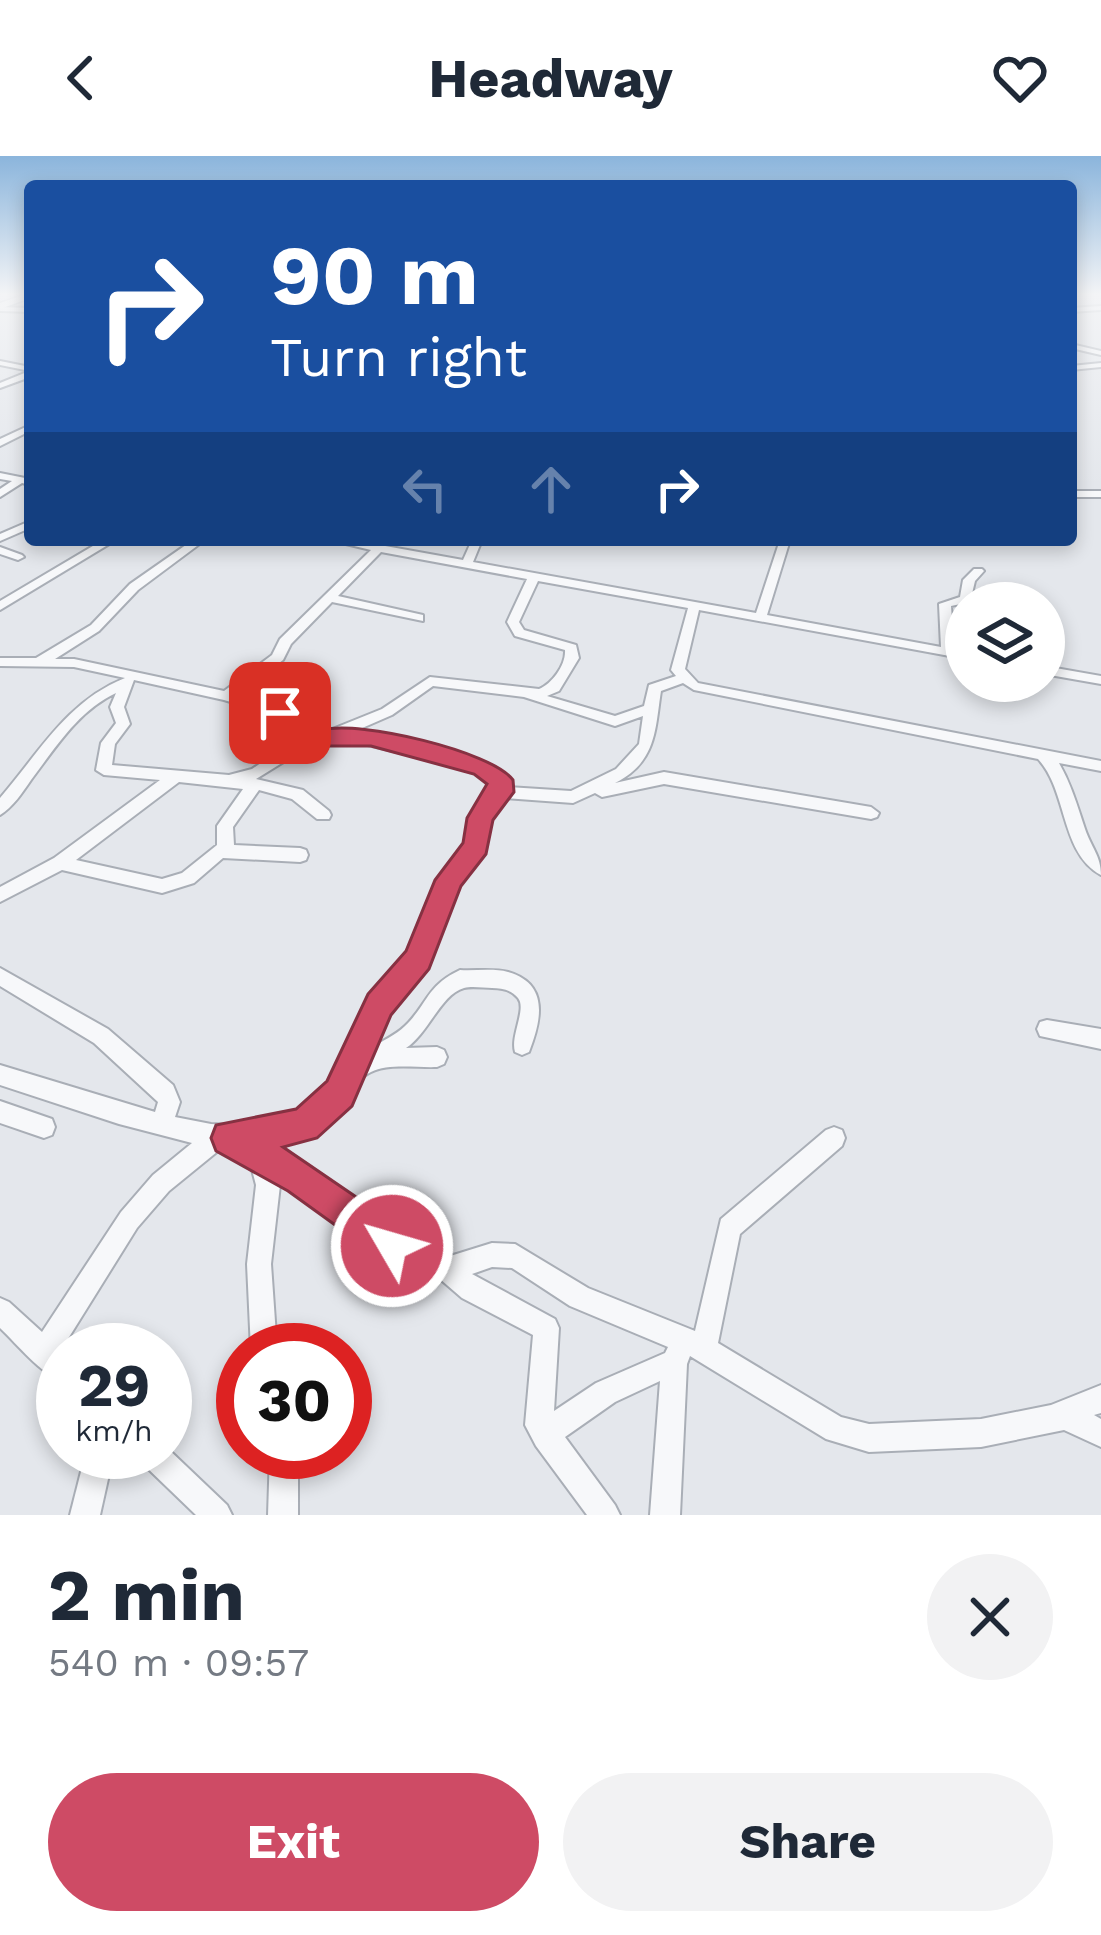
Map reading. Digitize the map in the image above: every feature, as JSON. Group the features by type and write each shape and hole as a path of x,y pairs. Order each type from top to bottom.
{"street":[{"path":"0,606 101,546"},
{"path":"36,666 89,632 134,587 192,546"},
{"path":"368,546 945,651"},
{"path":"467,563 474,546"},
{"path":"760,619 783,546"},
{"path":"226,696 278,657 285,642 380,548"},
{"path":"0,550 18,556"},
{"path":"969,582 978,571"},
{"path":"530,696 554,688 572,658 565,643 530,638 514,627 534,576"},
{"path":"334,598 419,618"},
{"path":"682,679 679,661 694,607"},
{"path":"8,663 50,656"},
{"path":"8,663 74,663 129,681 226,696 289,715 318,740"},
{"path":"1065,674 1101,680"},
{"path":"584,795 642,754 654,688 682,679 722,693 1101,766"},
{"path":"129,681 117,707 123,724 108,743 104,770 255,784 297,794 323,815"},
{"path":"0,809 46,758 63,722 92,698 129,681"},
{"path":"229,782 387,712 430,681 530,696 616,722 653,708"},
{"path":"337,734 482,767 500,780 501,792"},
{"path":"1039,752 1059,770 1069,791 1082,850 1101,868"},
{"path":"0,895 60,863 176,776"},
{"path":"74,1323 128,1220 161,1183 223,1138 304,1125 326,1112 362,1062 380,1005 418,959 449,880 476,846 485,805 501,792 584,795 664,778 871,813"},
{"path":"226,851 225,826 255,784"},
{"path":"60,863 162,886 188,878 226,851 299,855"},
{"path":"418,959 435,976 441,992"},
{"path":"0,976 101,1036 165,1091 169,1102 162,1123"},
{"path":"362,1062 421,1024 441,992 472,977 515,984 531,1005 522,1045"},
{"path":"1047,1029 1101,1039"},
{"path":"362,1062 437,1057"},
{"path":"0,1075 223,1138 301,1177 412,1259 448,1269 471,1289 546,1328 539,1411 545,1436 605,1515"},
{"path":"0,1112 44,1127"},
{"path":"665,1515 688,1350 729,1227 834,1138"},
{"path":"261,1160 268,1185 259,1264 262,1323"},
{"path":"448,1269 492,1255 515,1256 579,1297 811,1416 868,1438 1007,1431 1101,1400"},
{"path":"0,1312 36,1345"},
{"path":"545,1436 572,1412 625,1379 688,1350"},
{"path":"1052,1419 1080,1420 1101,1433"},
{"path":"85,1515 94,1479"},
{"path":"180,1479 218,1515"},
{"path":"283,1515 284,1479"}],"route":[{"path":"280,713 297,719 318,740 337,734 371,738 482,767 500,780 501,792 485,805 476,846 449,880 418,959 380,1005 352,1072 326,1112 291,1130 229,1138 275,1168 301,1177 392,1246"}]}
